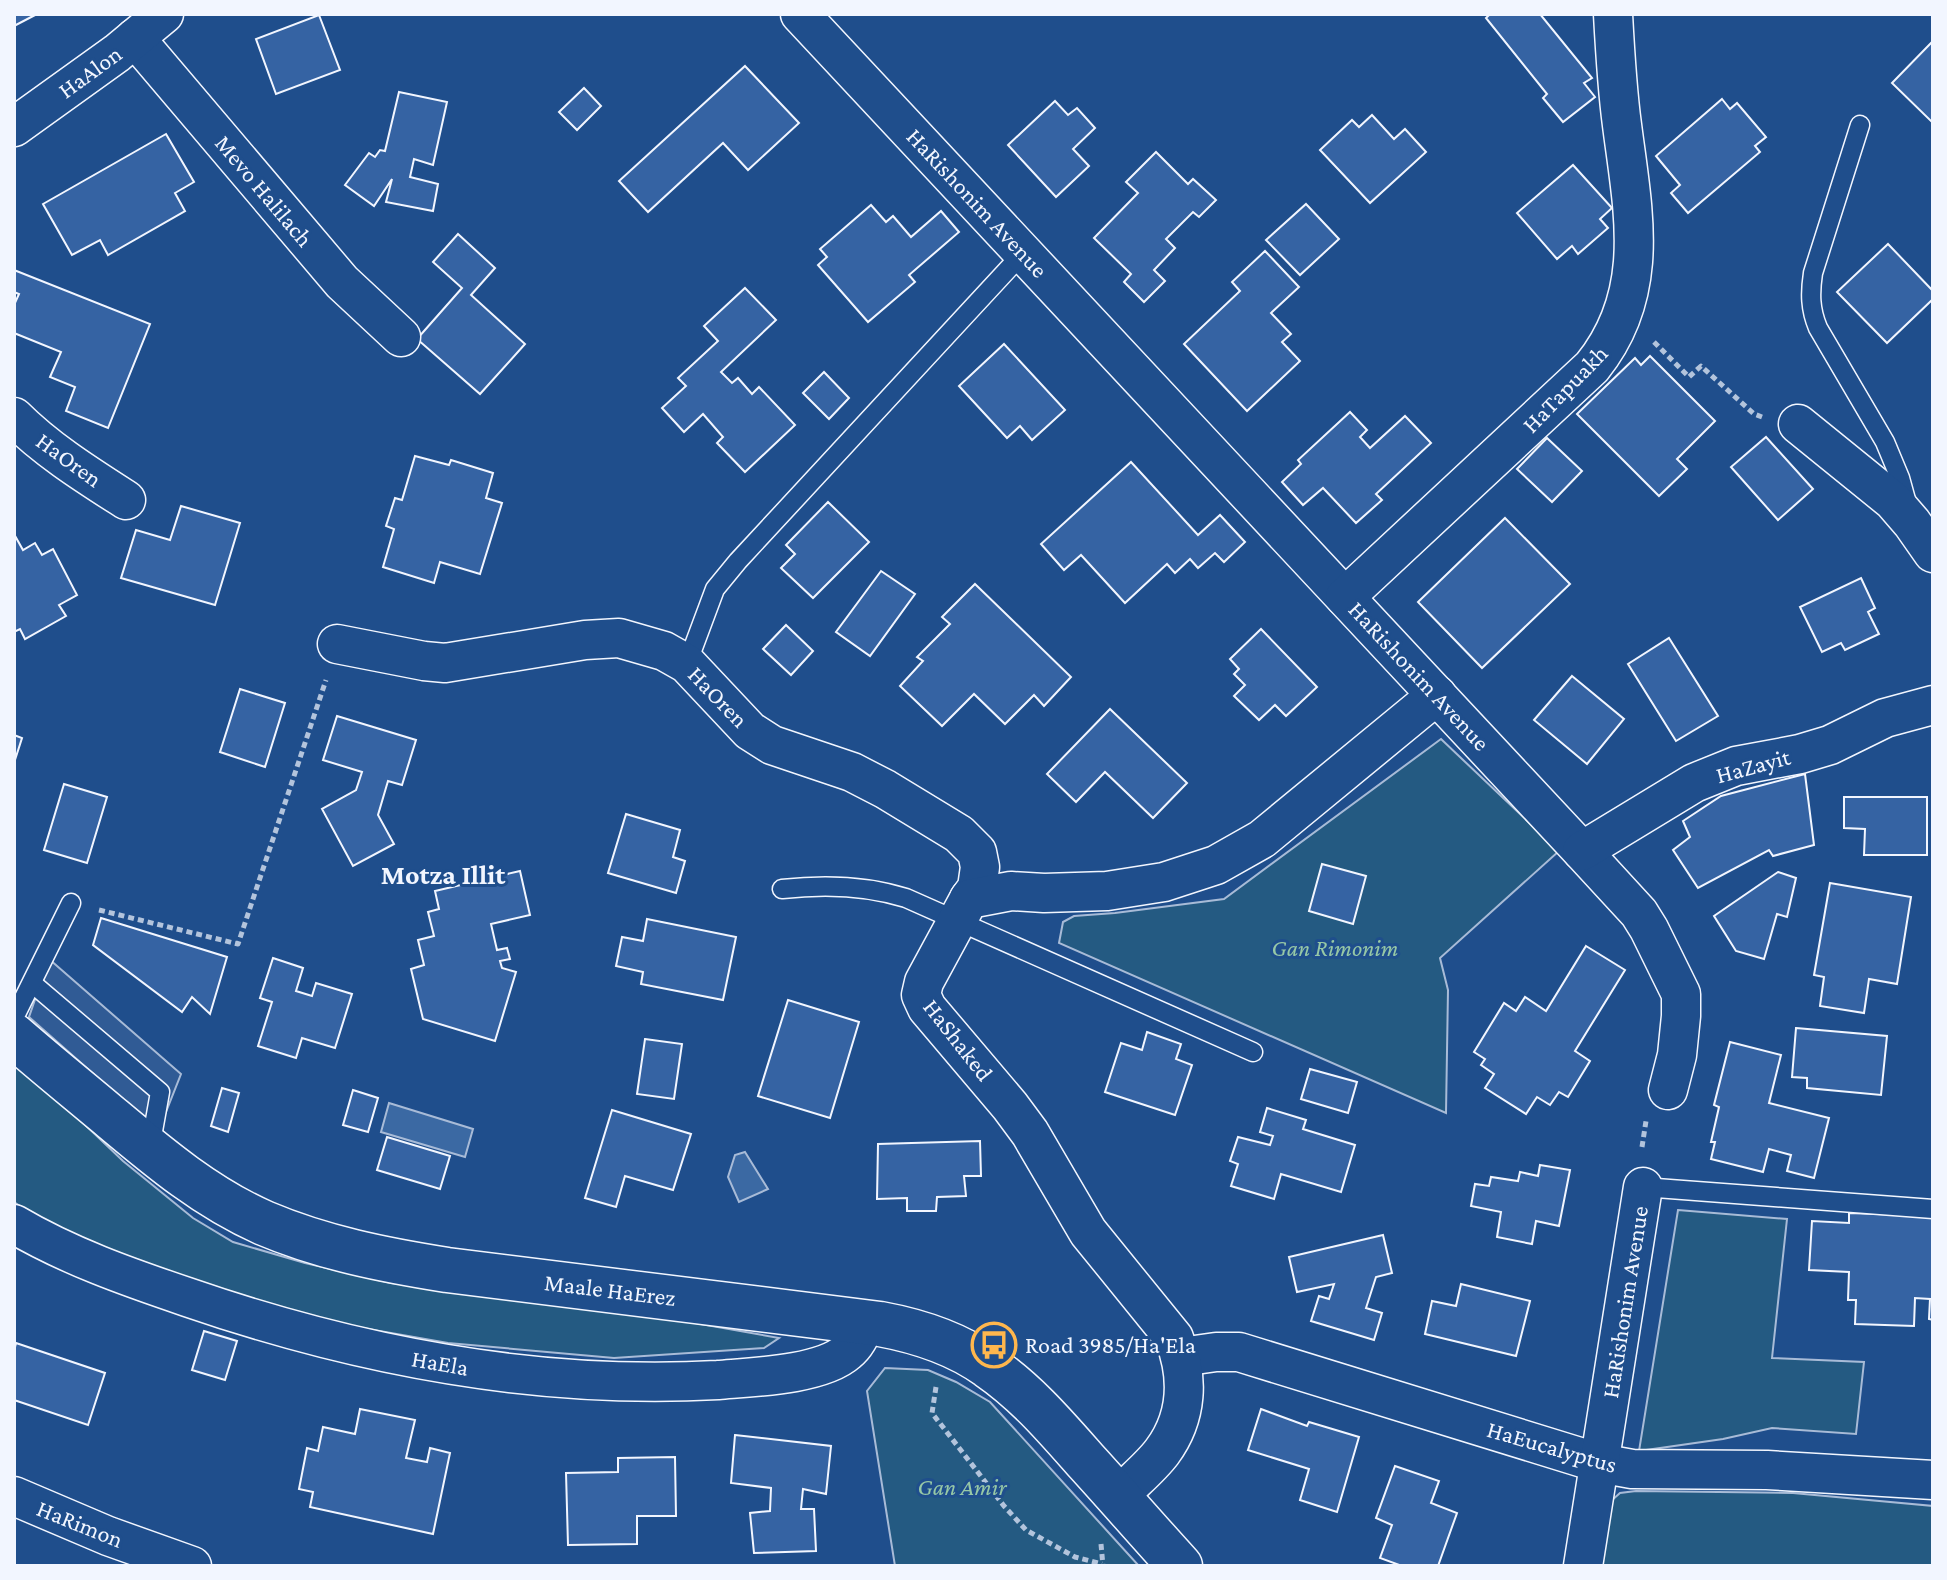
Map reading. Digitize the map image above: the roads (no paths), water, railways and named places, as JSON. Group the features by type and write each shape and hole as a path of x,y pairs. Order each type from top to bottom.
{"main road":[{"name":"Maale HaErez","path":"14,1036 149,1149 207,1192 234,1208 318,1243 379,1258 491,1276 866,1322 907,1329 945,1343 986,1364 1042,1411 1180,1566"}],"street":[{"name":"HaAlon","path":"14,127 164,14"},
{"name":"HaRishonim Avenue","path":"800,14 1639,913 1681,994 1677,1055 1668,1090"},
{"name":"HaTapuakh","path":"1345,597 1592,367 1610,344 1624,313 1632,273 1634,240 1628,162 1616,76 1613,14"},
{"name":"Mevo Halilach","path":"135,38 342,282 401,337"},
{"name":"HaOren","path":"14,417 87,475 126,500"},
{"path":"1798,424 1893,501 1922,538"},
{"name":"HaOren","path":"337,644 445,663 585,640 619,638 664,651 687,664 750,731 772,745 852,772 959,834 977,852 980,867 977,888 964,910"},
{"path":"964,910 1011,891 1060,893 1122,889 1164,882 1216,865 1262,839 1437,695"},
{"name":"HaZayit","path":"1582,851 1694,783 1736,766 1830,745 1885,718 1933,705"},
{"name":"HaShaked","path":"964,910 924,982 921,995 927,1008 1017,1115 1088,1232 1174,1338 1181,1357 1185,1377 1178,1421 1162,1451 1118,1497"},
{"name":"HaRishonim Avenue","path":"1599,1463 1643,1187"},
{"name":"HaEla","path":"14,1224 75,1256 245,1317 382,1353 529,1376 601,1382 673,1382 742,1378 811,1369 837,1360 850,1350 866,1322"},
{"name":"HaEucalyptus","path":"1181,1357 1239,1352 1599,1463 1632,1469 1767,1470 1933,1480"},
{"path":"1583,1566 1599,1463"},
{"name":"HaRimon","path":"14,1496 108,1536 192,1566"}],"lane":[{"path":"1860,125 1813,273 1811,311 1885,442 1922,538"},
{"path":"687,664 715,589 1023,253"},
{"path":"782,889 836,885 889,893 923,905 964,910 1253,1052"},
{"path":"14,1018 71,903"},
{"path":"32,983 160,1092 149,1149"},
{"path":"1643,1187 1933,1209"}],"place":[{"name":"Road 3985/Ha'Ela","path":"994,1345"}],"district":[{"name":"Motza Illit","path":"443,874"}],"park label":[{"name":"Gan Rimonim","path":"1335,948"},
{"name":"Gan Amir","path":"962,1487"}]}
